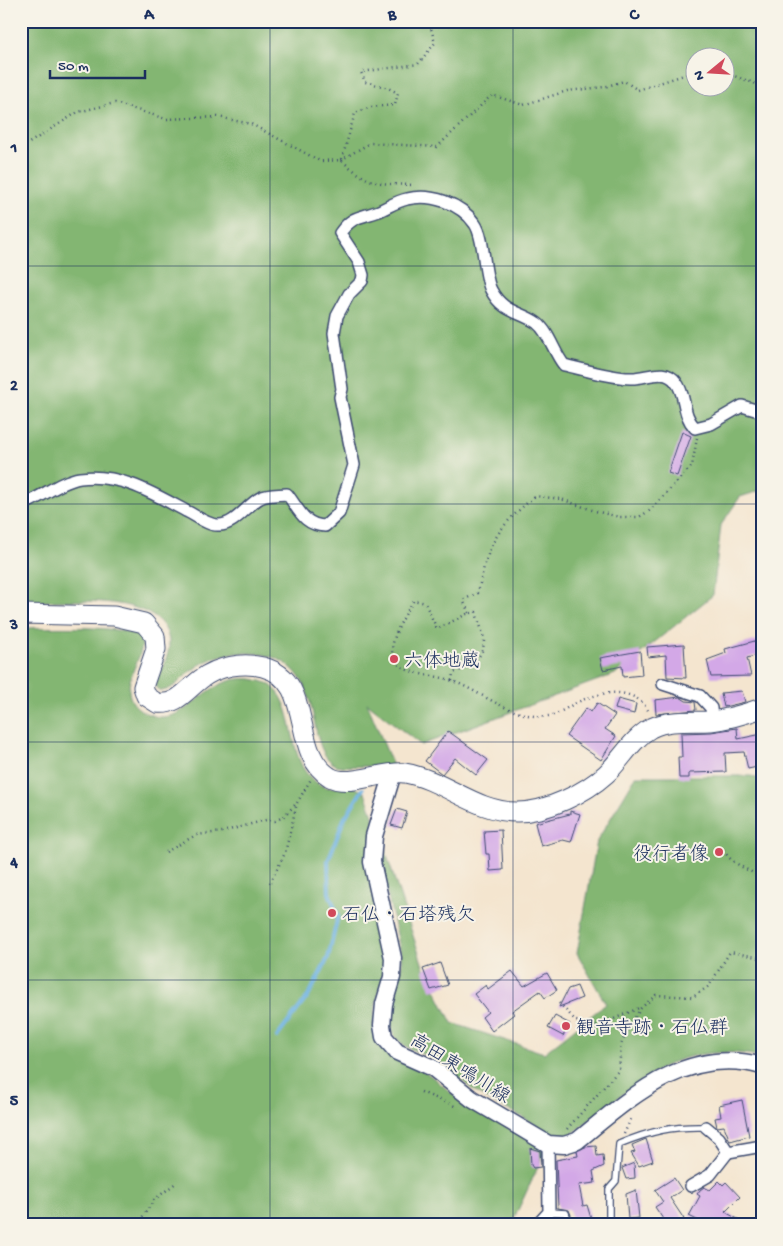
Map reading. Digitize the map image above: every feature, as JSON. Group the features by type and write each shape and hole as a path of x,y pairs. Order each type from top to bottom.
{"main road":[{"path":"21,614 114,616 144,623 155,636 156,649 144,679 143,687 146,696 157,703 176,700 202,678 226,668 246,665 273,671 286,681 295,693 309,748 319,767 334,779 348,780 394,773 423,777 469,801 494,810 519,812 544,808 575,794 606,774 635,740 652,728 670,722 712,721 762,708"},
{"name":"高田東鳴川線","path":"394,773 374,836 372,862 393,958 392,976 384,1004 382,1025 384,1038 398,1052 433,1068 472,1099 544,1140"},
{"path":"544,1140 564,1145 577,1141 652,1085 677,1070 702,1062 748,1062 762,1066"}],"street":[{"path":"21,505 73,480 108,479 128,482 202,520 219,526 230,522 261,498 287,494 302,517 310,523 325,526 339,513 354,466 340,397 342,389 334,333 337,316 349,294 362,281 363,275 359,262 340,232 356,217 371,214 405,199 424,196 452,204 476,224 491,290 506,310 536,323 543,330 555,354 564,365 632,378 652,374 666,374 676,382 688,420 696,428 711,424 742,406 762,412"},
{"path":"662,684 700,696 711,708 712,721"},
{"path":"706,1127 719,1138 728,1152"},
{"path":"537,1225 549,1212 544,1140"},
{"path":"691,1186 710,1175 728,1152 762,1146"}],"lane":[{"path":"609,1225 609,1189 616,1181 619,1144 676,1126 706,1127"},
{"path":"549,1212 566,1213 570,1225"}],"path":[{"path":"341,160 355,113 371,108 395,105 398,93 386,87 365,82 361,72 418,64 435,43 429,21"},
{"path":"21,148 78,112 115,103 166,119 218,117 251,124 320,161 341,160 370,142 437,146 492,95 523,105 567,90 604,87 624,81 638,90 686,74"},
{"path":"736,77 762,86"},
{"path":"341,160 364,180 381,184 416,185"},
{"path":"469,614 463,600 478,593 485,560 493,539 535,496 561,499 619,517 638,517 649,511 692,466 699,427"},
{"path":"452,681 453,673 467,669 479,658 484,640 478,625 476,612 437,629 425,603 414,600 399,627 392,647 394,659 405,669 452,681 517,711 549,716 592,697 613,693 633,695 643,701 650,713 652,728"},
{"path":"166,852 196,836 222,832 283,817 297,803 319,767"},
{"path":"270,883 284,853 297,803"},
{"path":"724,850 726,855 735,863 762,878"},
{"path":"544,1140 567,1128 619,1070 621,1045 630,1025 641,1008 656,995 694,997 709,986 730,952 762,958"},
{"path":"559,1003 576,1021 598,1026 646,1005"},
{"path":"138,1225 154,1200 177,1182"}],"green space":[{"path":"21,21 762,21 762,490 740,497 721,525 713,595 615,674 421,745 367,703 393,766 340,766 336,765 325,755 304,685 293,669 275,658 248,653 220,656 206,661 170,689 160,691 155,684 167,658 169,641 162,625 149,613 129,606 107,602 21,602"},
{"path":"65,627 103,629 133,634 140,638 142,645 129,685 130,696 136,706 148,714 162,717 175,714 212,689 226,682 242,679 261,681 273,687 281,697 287,709 297,753 302,766 310,777 322,786 331,788 354,787 365,793 373,815 385,959 383,978 374,1015 375,1034 384,1050 398,1060 431,1076 465,1104 518,1133 545,1152 511,1225 21,1225 21,628"},
{"path":"636,776 751,776 762,780 762,1057 740,1053 717,1053 684,1058 649,1076 573,1133 563,1136 551,1136 533,1123 476,1092 438,1061 403,1045 394,1034 390,1018 400,975 401,957 385,885 382,841 423,966 452,1023 544,1053 606,1004 577,953 597,841"}],"building":[{"path":"682,432 691,436 677,476 668,473"},
{"path":"762,639 762,654 747,658 751,676 711,677 707,660 726,653 725,649"},
{"path":"684,644 686,678 667,677 666,655 648,657 647,647"},
{"path":"640,651 642,675 623,677 622,666 603,670 600,658"},
{"path":"742,691 745,702 724,707 721,693"},
{"path":"680,697 686,701 695,702 696,710 656,714 655,700"},
{"path":"618,699 636,704 634,714 615,709"},
{"path":"597,703 615,715 605,729 616,736 601,760 566,736 586,708 591,712"},
{"path":"737,728 738,739 762,734 762,766 748,769 744,752 725,753 726,772 689,773 689,778 679,778 678,757 682,757 681,733 711,732"},
{"path":"448,731 488,760 476,775 455,758 442,774 425,761"},
{"path":"397,809 407,812 402,828 391,825"},
{"path":"570,811 580,814 571,842 563,840 541,846 535,823 570,814"},
{"path":"501,830 503,870 490,871 489,854 486,854 484,831"},
{"path":"440,963 448,985 431,990 423,969"},
{"path":"512,971 524,986 547,973 557,990 545,998 540,991 512,1011 514,1014 492,1031 482,1017 488,1012 474,994 486,985 488,989"},
{"path":"577,986 582,998 559,1007 568,989"},
{"path":"555,1016 570,1024 563,1036 548,1028"},
{"path":"742,1100 749,1136 730,1141 724,1126 717,1127 715,1118 721,1117 719,1105"},
{"path":"646,1139 653,1161 639,1166 631,1153 635,1152 632,1145"},
{"path":"596,1146 597,1156 603,1155 604,1166 593,1171 595,1183 579,1185 583,1206 587,1205 593,1225 575,1225 569,1210 558,1208 556,1160 578,1156 577,1151 585,1147"},
{"path":"530,1148 540,1151 541,1167 533,1168 531,1165"},
{"path":"634,1163 635,1178 626,1179 622,1168"},
{"path":"674,1178 682,1190 670,1198 684,1219 674,1225 667,1225 655,1207 663,1202 655,1190"},
{"path":"719,1181 723,1185 726,1182 740,1197 725,1212 749,1225 707,1225 689,1216 700,1196 697,1194 700,1190 704,1187 710,1190"},
{"path":"636,1190 639,1218 628,1219 626,1194"}],"waterway":[{"path":"277,1037 309,995 328,958 338,916 329,893 328,861 344,819 363,789"}],"place":[{"name":"六体地蔵","path":"394,659"},
{"name":"役行者像","path":"719,852"},
{"name":"石仏・石塔残欠","path":"332,913"},
{"name":"観音寺跡・石仏群","path":"566,1026"}]}
